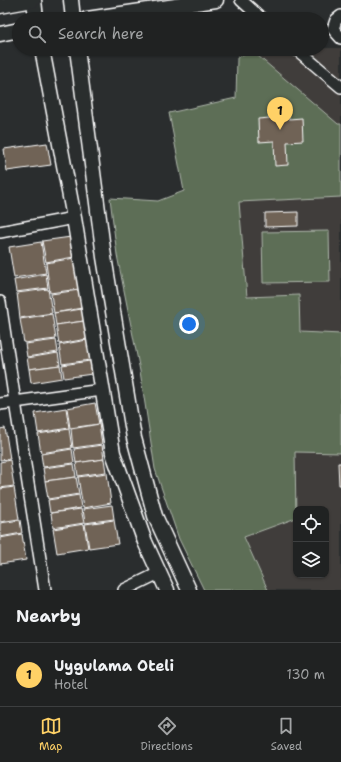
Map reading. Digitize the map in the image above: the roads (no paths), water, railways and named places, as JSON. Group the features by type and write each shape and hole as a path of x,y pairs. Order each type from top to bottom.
{"main road":[{"path":"0,6 33,0 35,12"},
{"path":"71,0 72,12"},
{"path":"135,12 216,0"},
{"path":"0,34 12,31"},
{"path":"43,56 74,218 113,453 145,542 167,590"},
{"path":"78,56 104,257 134,438 155,516 189,590"}],"street":[{"path":"241,0 254,12"},
{"path":"341,16 336,20 333,29 341,38"},
{"path":"304,56 341,87"},
{"path":"0,232 74,218"},
{"path":"0,302 14,402 45,590"},
{"path":"0,404 102,390"},
{"path":"124,590 138,587 159,573"}],"place":[{"name":"Uygulama Oteli","path":"280,130"}]}
